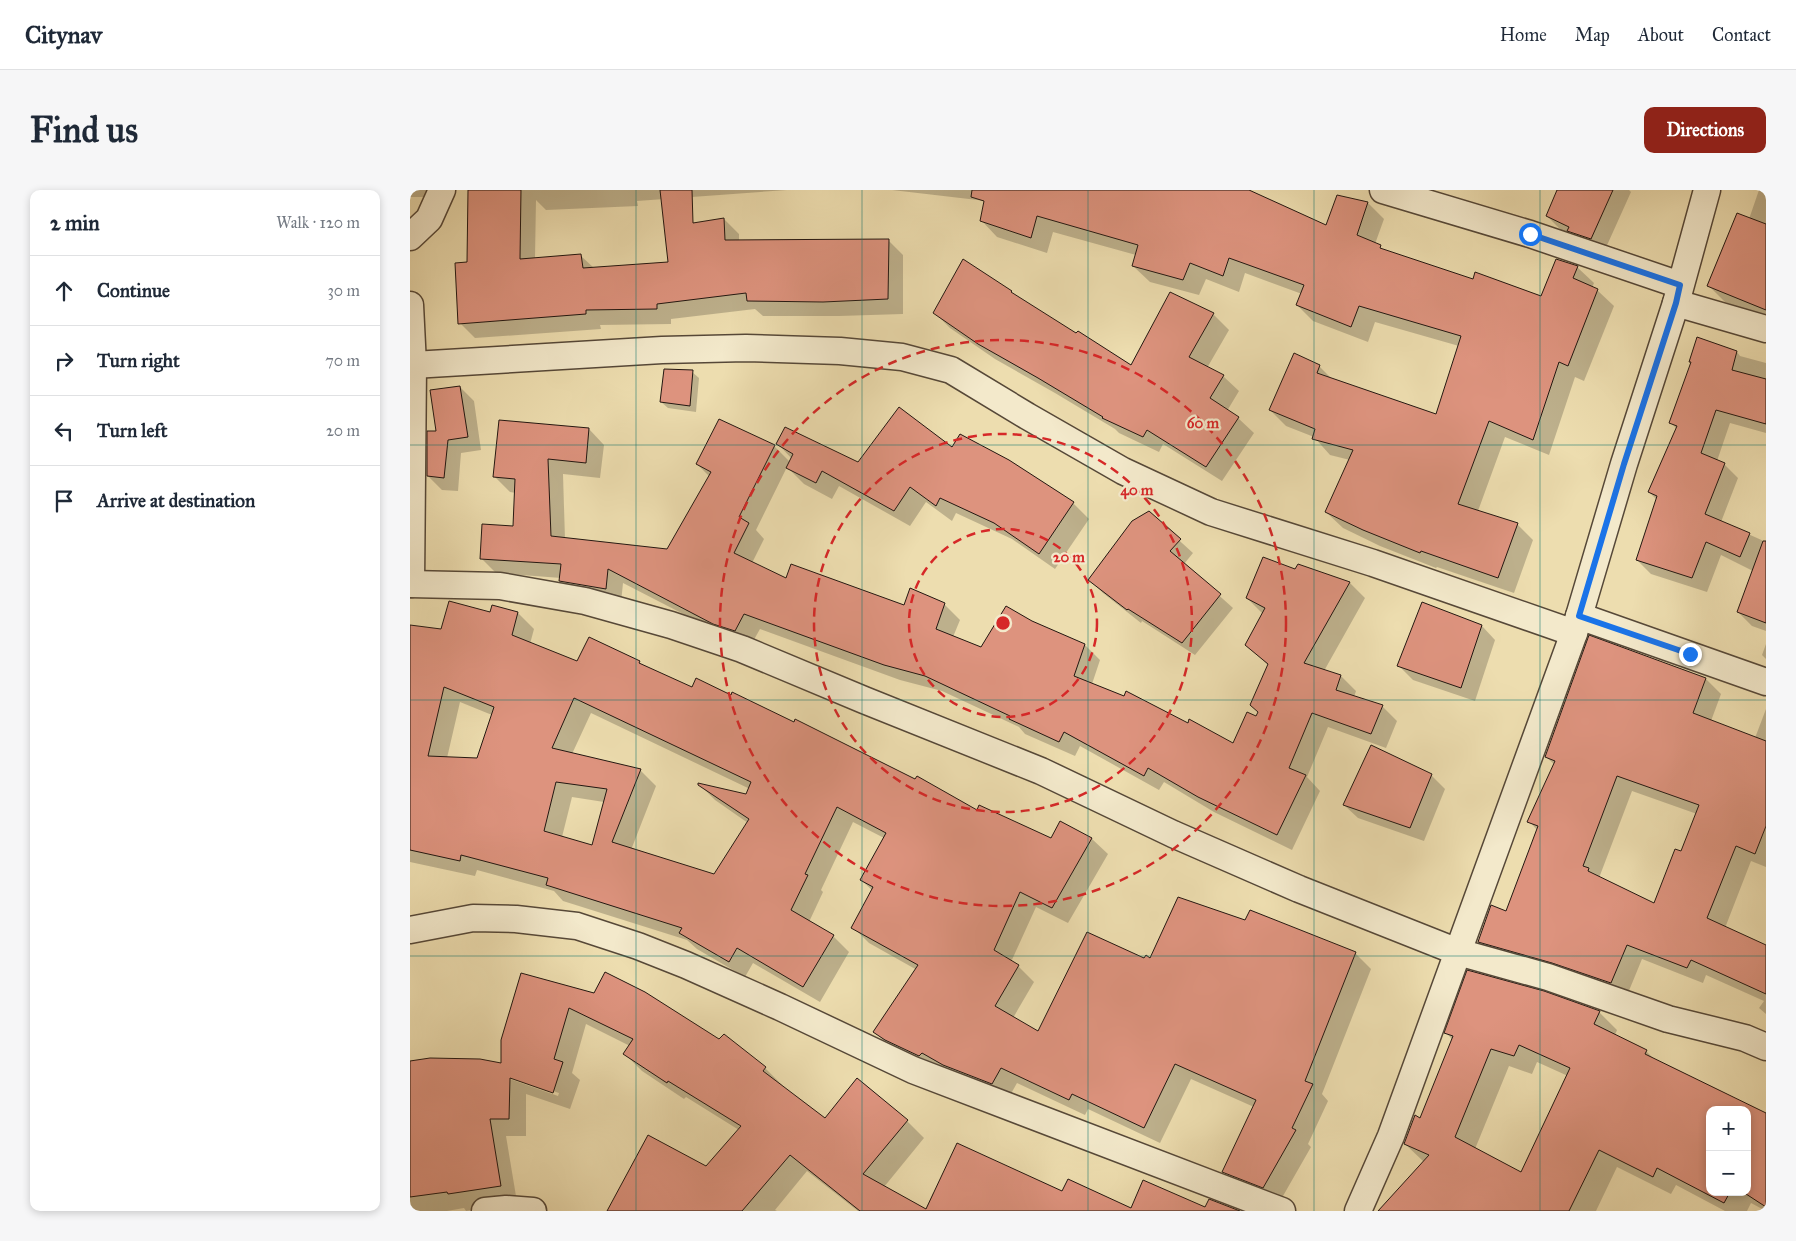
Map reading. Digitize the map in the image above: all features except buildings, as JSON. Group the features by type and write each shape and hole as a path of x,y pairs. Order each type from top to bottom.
{"street":[{"path":"410,237 428,219 442,190"},
{"path":"1383,190 1530,234 1766,329"},
{"path":"1358,1211 1391,1136 1577,624 1624,464 1678,294 1707,190"},
{"path":"410,305 413,365 410,584 500,586 585,602 671,625 742,649 1041,771 1173,834 1263,874 1458,952 1548,977 1668,1019 1745,1038 1766,1047"},
{"path":"413,365 662,350 746,348 840,351 902,357 951,370 1123,471 1210,512 1766,682"},
{"path":"410,930 474,918 551,922 576,926 638,946 686,965 913,1070 1282,1211"},
{"path":"485,1211 506,1209 533,1211"}],"route":[{"path":"1530,234 1680,285 1579,616 1690,654"}]}
